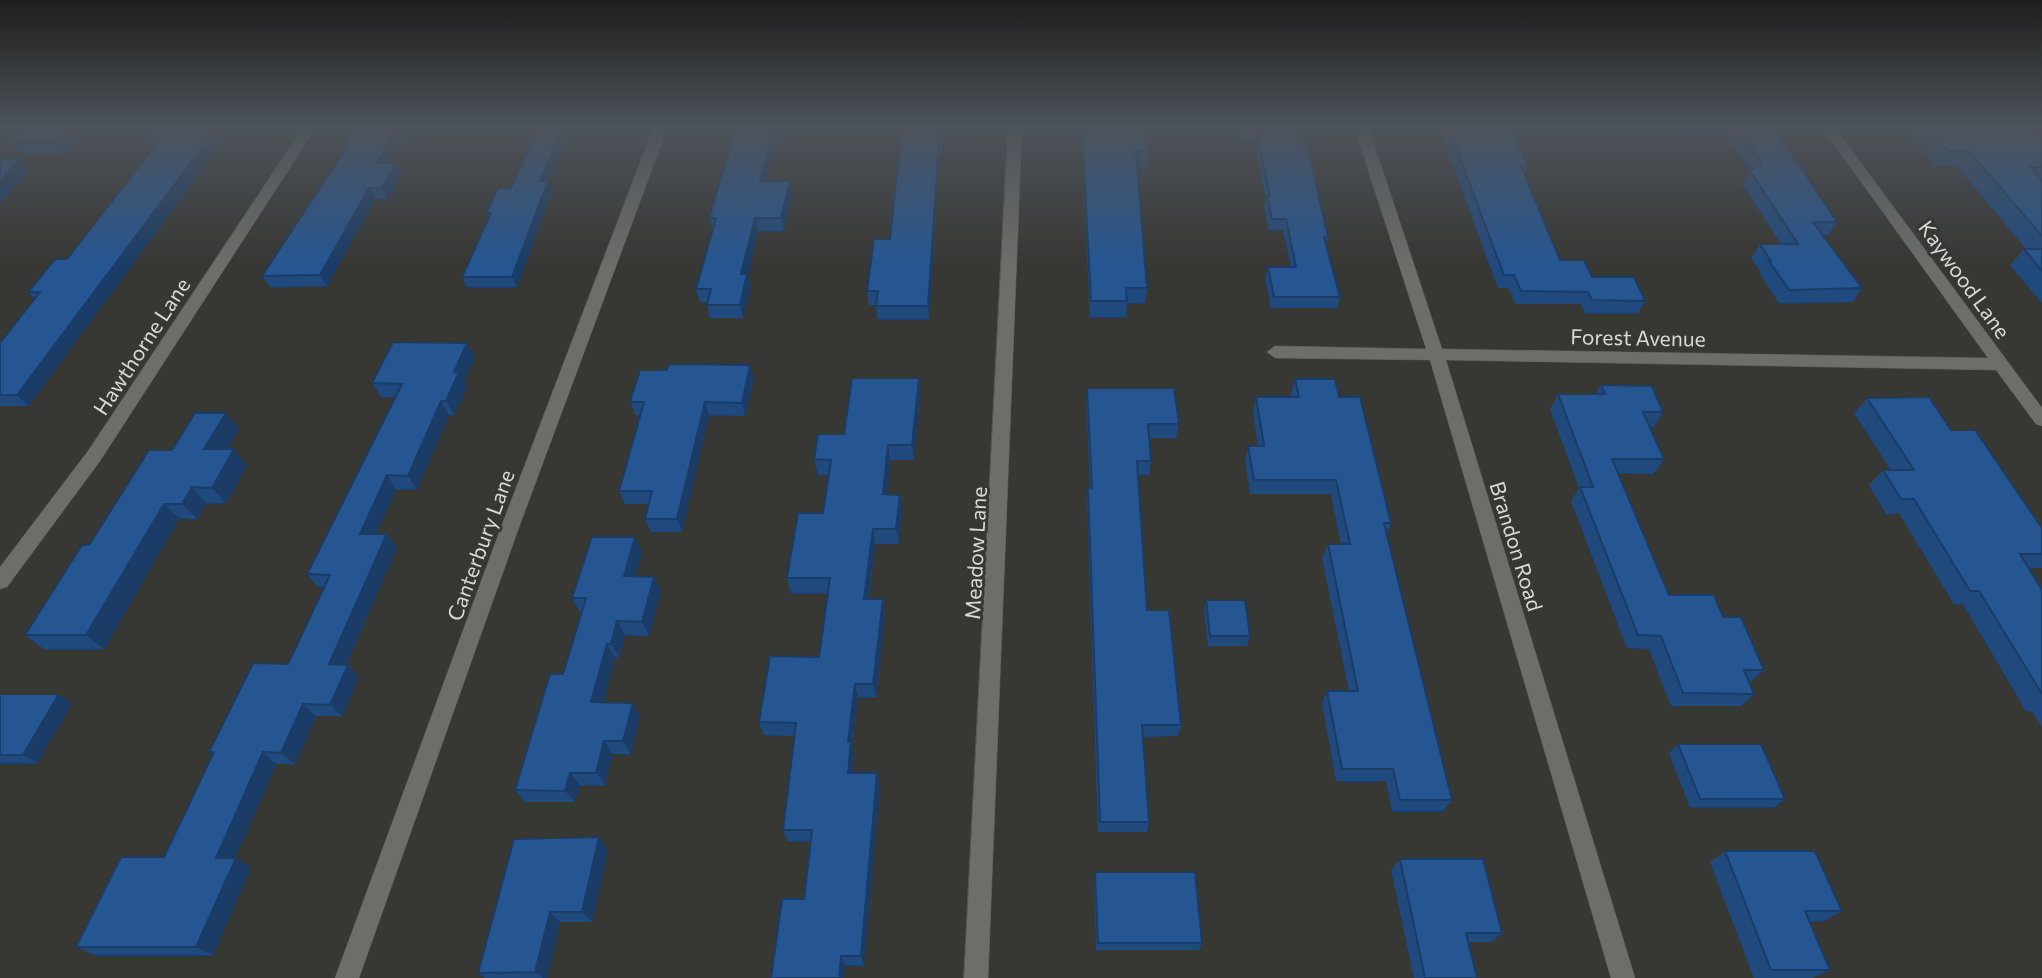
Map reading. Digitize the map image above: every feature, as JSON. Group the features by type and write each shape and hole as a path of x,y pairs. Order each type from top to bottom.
{"street":[{"name":"Hawthorne Lane","path":"0,581 94,456 279,175"},
{"name":"Canterbury Lane","path":"347,978 509,530 643,175"},
{"name":"Meadow Lane","path":"976,978 1002,456 1012,175"},
{"name":"Brandon Road","path":"1377,175 1436,355 1623,978"},
{"name":"Kaywood Lane","path":"1862,175 2042,420"},
{"name":"Forest Avenue","path":"1275,352 2001,364"}],"building":[{"path":"133,175 182,175 17,395 0,395 0,343 40,292 28,292 55,259 67,259"},
{"path":"329,175 389,175 382,188 369,188 320,275 262,276"},
{"path":"517,175 543,175 540,181 548,181 512,277 462,277 491,213 486,213 498,188 511,188"},
{"path":"722,175 762,175 760,181 790,181 781,218 755,218 741,274 747,274 740,305 707,305 711,289 696,289 716,218 709,218"},
{"path":"897,175 937,175 928,306 876,306 878,291 867,291 874,239 890,239"},
{"path":"1084,175 1138,175 1147,288 1126,288 1127,301 1091,301"},
{"path":"1265,175 1314,175 1328,237 1324,237 1340,297 1274,297 1268,267 1296,267 1286,219 1272,219 1267,196 1270,196"},
{"path":"1466,175 1525,175 1560,260 1584,260 1592,277 1634,277 1645,301 1592,300 1588,292 1521,291 1514,275 1504,275"},
{"path":"1752,175 1805,175 1837,222 1813,222 1862,288 1789,290 1760,244 1798,244"},
{"path":"1989,175 2037,175 2042,180 2042,236"},
{"path":"2024,249 2042,249 2042,271"},
{"path":"393,342 467,343 454,372 459,372 446,401 441,401 408,476 387,475 360,534 387,534 329,664 348,665 330,705 303,704 281,753 263,752 216,858 236,858 196,947 76,947 121,857 164,857 214,752 209,752 253,663 288,664 330,575 307,574 402,384 372,383"},
{"path":"669,364 750,365 742,403 705,402 677,519 645,519 652,491 619,491 644,402 630,402 640,370 667,370"},
{"path":"852,378 919,378 912,445 888,445 883,494 900,495 896,529 873,529 864,599 883,599 873,684 855,684 848,742 851,742 848,773 877,773 861,956 841,956 839,978 771,978 782,899 804,899 812,830 783,830 796,723 759,722 770,656 819,657 830,578 787,578 798,513 823,513 831,460 814,459 818,434 844,434"},
{"path":"1295,379 1335,379 1339,397 1360,397 1391,523 1384,523 1452,800 1400,800 1393,769 1342,769 1327,691 1358,691 1328,544 1350,544 1336,480 1254,480 1248,446 1264,446 1256,397 1299,397"},
{"path":"1601,385 1652,386 1663,412 1643,412 1664,459 1612,459 1669,595 1714,595 1723,617 1741,617 1764,670 1744,670 1754,694 1683,693 1661,636 1638,635 1580,487 1593,487 1558,394 1605,394"},
{"path":"1087,388 1174,388 1179,424 1148,424 1151,461 1137,461 1147,610 1169,610 1181,725 1142,725 1149,822 1100,822"},
{"path":"1929,397 1951,430 1975,430 2042,528 2042,554 2020,554 2042,590 2042,694 1979,591 1970,591 1914,499 1901,499 1883,470 1914,470 1867,398"},
{"path":"195,413 226,413 204,449 234,449 212,488 192,487 182,504 164,504 86,635 25,635 82,545 89,545 149,450 172,450"},
{"path":"592,537 635,537 624,576 654,577 642,622 617,621 611,644 607,644 591,702 633,703 623,741 604,741 596,773 570,773 565,791 515,790 550,674 563,674 586,598 572,598"},
{"path":"1206,600 1245,600 1250,636 1210,636"},
{"path":"0,694 59,694 23,755 0,755"},
{"path":"1678,744 1761,744 1785,799 1700,799"},
{"path":"599,837 582,912 550,912 535,972 478,973 514,839"},
{"path":"1725,851 1815,851 1842,911 1805,911 1830,970 1771,970"},
{"path":"1400,859 1483,859 1502,933 1466,933 1477,978 1425,978"},
{"path":"1095,872 1195,872 1202,943 1098,943"}]}
